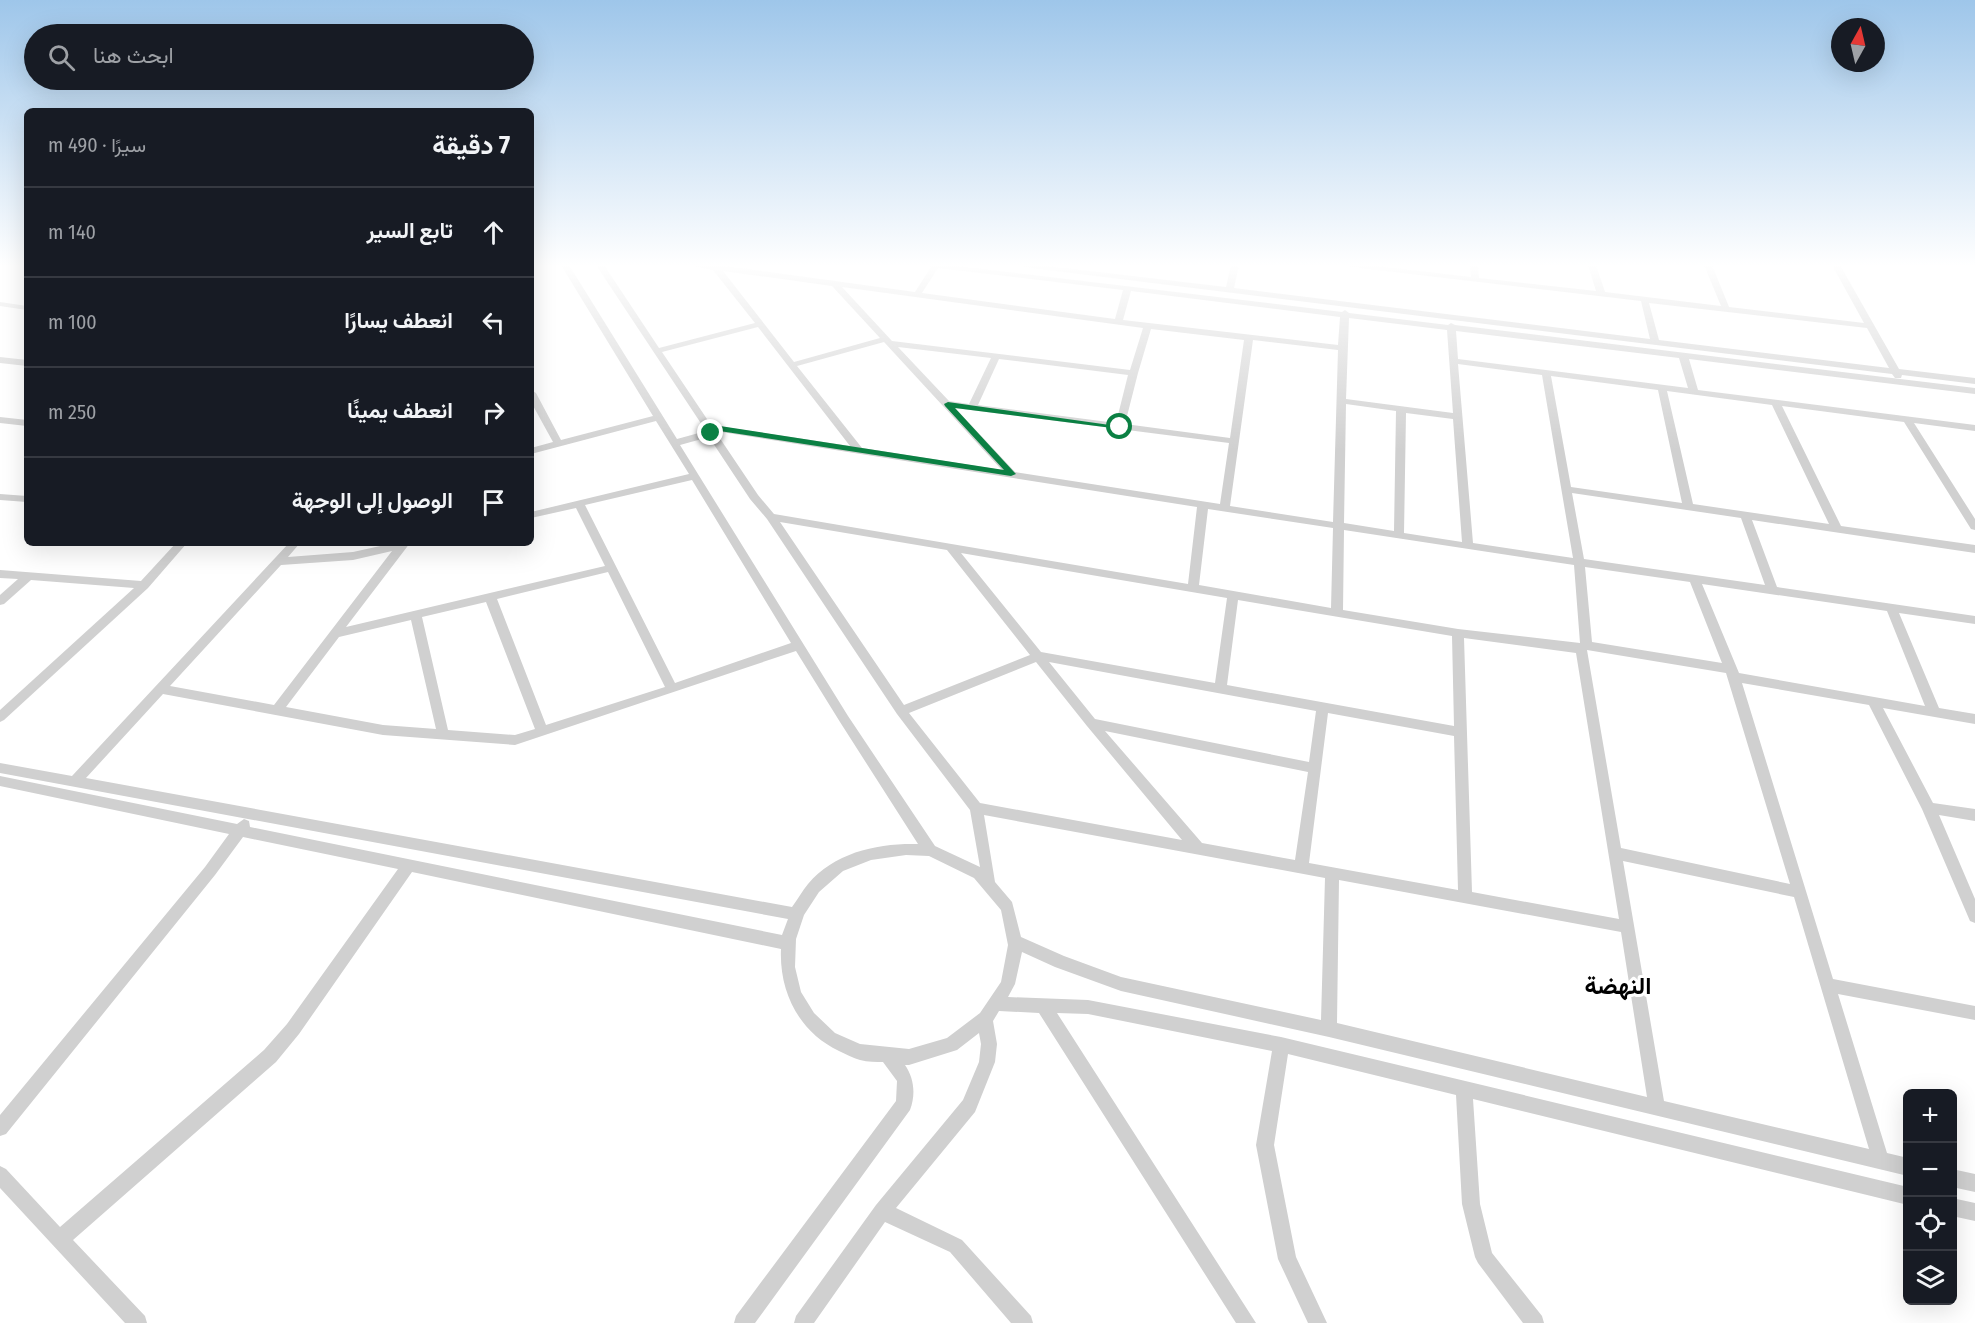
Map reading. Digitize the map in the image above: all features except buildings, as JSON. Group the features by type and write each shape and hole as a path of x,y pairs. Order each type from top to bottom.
{"street":[{"path":"603,327 799,645 930,850"},
{"path":"641,327 901,711 976,808 989,880"},
{"path":"657,351 750,327"},
{"path":"762,327 858,450"},
{"path":"876,327 1011,474"},
{"path":"1120,427 1133,373 1148,327"},
{"path":"1154,327 1342,348"},
{"path":"1337,613 1337,525 1344,327"},
{"path":"1451,327 1468,546"},
{"path":"1457,327 1975,392"},
{"path":"1531,327 1975,381"},
{"path":"1652,327 1656,342"},
{"path":"1870,327 1903,382"},
{"path":"1226,507 1233,441 1249,338"},
{"path":"792,365 889,341 1133,373"},
{"path":"1683,355 1694,392"},
{"path":"972,408 996,356"},
{"path":"0,360 24,363"},
{"path":"1454,361 1975,428"},
{"path":"1546,373 1579,562 1583,647 1657,1106"},
{"path":"1662,388 1688,507"},
{"path":"534,399 559,445"},
{"path":"1341,401 1458,417"},
{"path":"1775,402 1837,529"},
{"path":"948,404 1233,441"},
{"path":"1399,535 1401,409"},
{"path":"534,450 659,417"},
{"path":"1907,419 1975,527"},
{"path":"0,420 24,423"},
{"path":"675,443 709,430 858,450 1468,546 1975,620"},
{"path":"534,514 695,476"},
{"path":"1566,489 1975,549"},
{"path":"0,497 24,499"},
{"path":"579,503 672,689"},
{"path":"1193,589 1203,503"},
{"path":"1745,515 1772,590"},
{"path":"771,518 1458,633 1583,647 1975,719"},
{"path":"0,717 144,585 179,546"},
{"path":"74,782 292,546"},
{"path":"280,561 353,556 397,546"},
{"path":"277,710 404,546"},
{"path":"951,548 1091,723 1198,849"},
{"path":"334,634 611,568"},
{"path":"0,574 144,585"},
{"path":"0,601 28,577"},
{"path":"1694,579 1732,673 1881,1161"},
{"path":"1220,688 1233,596"},
{"path":"490,597 542,731"},
{"path":"1891,608 1934,712"},
{"path":"416,615 443,734"},
{"path":"1458,633 1465,898"},
{"path":"160,689 384,730 515,740 799,645"},
{"path":"901,711 1039,656 1460,732"},
{"path":"1873,701 1929,808 1975,916"},
{"path":"1301,868 1323,707"},
{"path":"1091,723 1315,768"},
{"path":"0,768 796,914"},
{"path":"0,781 786,944"},
{"path":"976,808 1628,927"},
{"path":"1929,808 1975,815"},
{"path":"0,1128 210,871 252,814"},
{"path":"899,848 930,850 962,861 989,880 1010,911 1016,942 1012,977 998,1004 985,1021 957,1041 924,1054 889,1057 858,1052 831,1039 809,1020 794,996 786,970 786,944 796,914 813,888 838,868 867,854 899,848"},
{"path":"1615,853 1800,892"},
{"path":"60,1239 270,1056 293,1029 408,865"},
{"path":"1329,1029 1332,873"},
{"path":"1016,942 1060,962 1121,984 1329,1029 1903,1166"},
{"path":"1828,985 1975,1013"},
{"path":"998,1004 1088,1008 1281,1046 1903,1195"},
{"path":"1044,1007 1247,1323"},
{"path":"803,1323 882,1211 969,1106 987,1062 989,1044 985,1021"},
{"path":"1281,1046 1265,1145 1287,1259 1318,1323"},
{"path":"743,1323 904,1104 905,1079 889,1057"},
{"path":"1464,1088 1471,1204 1484,1257 1538,1322"},
{"path":"0,1175 138,1323"},
{"path":"1957,1179 1975,1183"},
{"path":"1957,1208 1975,1212"},
{"path":"882,1211 956,1246 1024,1323"}],"district":[{"name":"النهضة","path":"1618,986"}],"route":[{"path":"711,433 707,427 1011,474 948,404 1120,427"}]}
